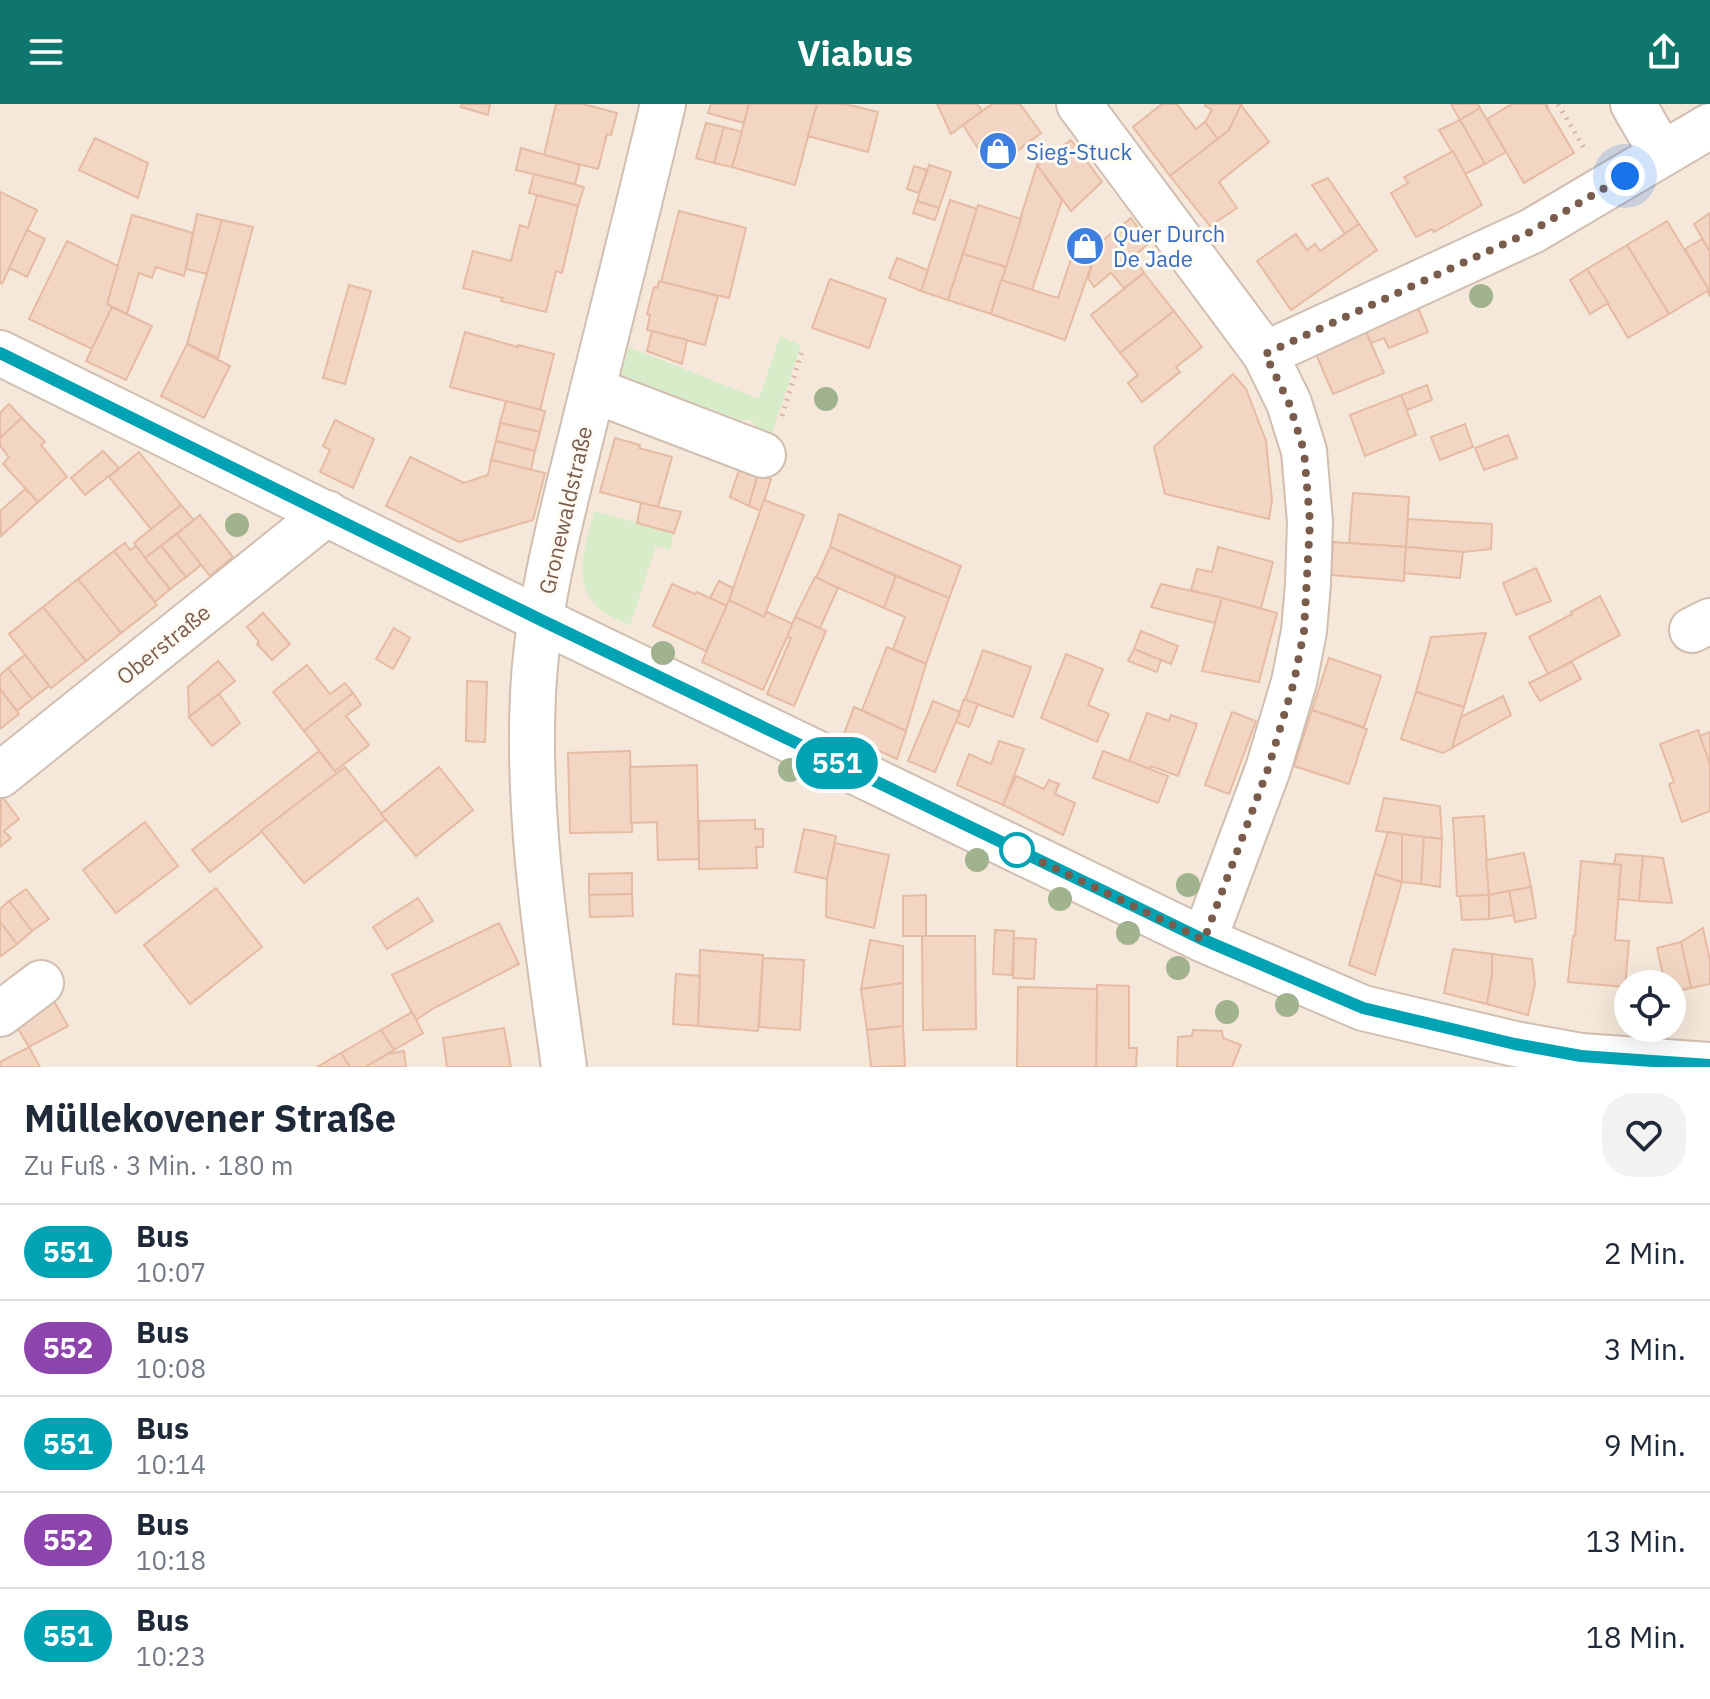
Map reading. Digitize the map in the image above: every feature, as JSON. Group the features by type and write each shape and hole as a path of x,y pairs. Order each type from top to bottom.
{"street":[{"name":"Gronewaldstraße","path":"564,1067 543,916 534,803 533,693 541,620 559,528 663,104"},
{"path":"1079,104 1265,354 1289,403 1304,451 1310,522 1304,631 1294,682 1268,769 1204,940"},
{"path":"1633,104 1662,154"},
{"path":"1265,354 1532,231 1710,126"},
{"path":"0,353 541,620 1204,940 1363,1008 1515,1044 1581,1056 1710,1065"},
{"path":"593,390 763,455"},
{"name":"Oberstraße","path":"0,775 327,513"},
{"path":"0,1014 41,983"}],"path":[{"path":"763,455 772,450 803,348"}],"shaded area":[{"path":"0,104 1710,104 1710,1067 0,1067"}],"green space":[{"path":"780,336 801,345 767,448 752,420 701,421 617,387 629,347 759,399"},
{"path":"594,511 674,533 670,550 656,546 630,626 608,615 588,593 584,580 584,553"}],"building":[{"path":"462,104 490,104 488,115 461,107"},
{"path":"556,104 583,104 617,113 611,135 607,134 598,169 544,155"},
{"path":"711,104 749,104 744,123 708,113"},
{"path":"749,104 817,104 795,185 732,167"},
{"path":"817,104 845,104 878,112 868,152 808,136"},
{"path":"937,104 977,104 982,111 951,134"},
{"name":"Sieg-Stuck","path":"992,104 1020,104 1041,133 992,170 963,125"},
{"path":"1162,104 1177,104 1196,129 1205,122 1218,139 1170,176 1133,127"},
{"path":"1205,104 1242,104 1229,130 1218,139 1205,122 1212,110"},
{"path":"1451,104 1478,104 1480,108 1460,120"},
{"path":"1512,104 1545,104 1574,153 1524,183 1487,119"},
{"path":"1241,105 1269,142 1219,182 1237,208 1210,226 1170,176 1229,130"},
{"path":"1480,108 1506,152 1485,164 1460,120"},
{"path":"1460,120 1485,164 1465,174 1439,130"},
{"path":"706,123 724,127 714,163 696,158"},
{"path":"724,127 742,132 732,167 714,163"},
{"path":"95,138 148,163 138,198 79,170"},
{"path":"1071,140 1102,182 1071,211 1037,165"},
{"path":"521,148 580,165 575,184 516,170"},
{"path":"1453,151 1482,205 1434,232 1432,229 1416,237 1391,193 1408,183 1404,177"},
{"path":"929,165 951,172 939,208 917,201"},
{"path":"1037,165 1062,200 1032,290 1001,280"},
{"path":"914,166 927,170 919,193 907,189"},
{"path":"534,174 584,187 578,206 529,193"},
{"path":"1328,178 1359,224 1345,234 1312,185"},
{"path":"0,192 37,210 2,284 0,283"},
{"path":"537,195 578,206 562,273 556,271 546,312 463,288 473,251 511,261 520,225 528,228"},
{"path":"950,200 977,209 948,300 921,291"},
{"path":"917,201 939,208 935,220 913,213"},
{"path":"978,205 1021,219 1006,267 963,254"},
{"path":"679,211 746,228 729,298 661,282"},
{"path":"1710,213 1710,252 1694,224"},
{"path":"197,214 222,220 208,274 186,269"},
{"path":"132,215 193,233 184,276 156,267 152,278 139,273 127,314 107,304"},
{"path":"1131,218 1149,243 1133,257 1144,273 1124,288 1111,273 1094,287 1088,278 1099,243"},
{"path":"222,220 253,227 218,358 187,344"},
{"path":"1667,221 1709,290 1669,314 1627,245"},
{"path":"1359,224 1377,250 1291,310 1257,261 1296,234 1307,250 1315,244 1320,251"},
{"path":"27,230 45,239 27,277 9,268"},
{"path":"1702,239 1710,252 1710,296 1685,249"},
{"path":"67,241 118,266 107,304 112,307 92,349 29,319"},
{"path":"1627,245 1669,314 1628,338 1587,269"},
{"path":"963,254 1006,267 991,314 948,300"},
{"path":"897,258 928,270 921,291 889,278"},
{"path":"1071,259 1091,266 1065,340 991,314 1001,280 1058,298"},
{"path":"1587,269 1608,303 1590,314 1570,280"},
{"path":"1144,273 1174,311 1120,353 1091,315"},
{"path":"830,279 886,299 869,348 812,328"},
{"path":"659,281 718,296 705,345 647,330 650,315 647,314 654,287 657,288"},
{"path":"349,285 371,291 345,384 323,378"},
{"path":"1416,303 1428,332 1389,348 1384,338 1371,343 1363,325"},
{"path":"112,307 152,326 126,380 86,361"},
{"path":"1174,311 1202,347 1176,367 1180,372 1142,402 1128,383 1138,375 1120,353"},
{"path":"1363,325 1384,373 1333,394 1313,347"},
{"path":"652,331 687,340 682,364 647,351"},
{"path":"465,332 554,354 540,410 450,387"},
{"path":"187,344 230,366 204,418 161,396"},
{"path":"1233,374 1246,389 1266,441 1272,501 1269,519 1165,494 1154,447"},
{"path":"1427,385 1432,400 1407,410 1401,395"},
{"path":"1401,395 1416,435 1365,456 1350,415"},
{"path":"506,401 545,411 540,432 500,423"},
{"path":"9,404 22,418 0,438 0,413"},
{"path":"22,418 45,442 41,445 67,477 38,502 3,464 9,457 0,446 0,438"},
{"path":"335,420 374,439 353,488 320,472 330,450 323,446"},
{"path":"500,423 540,432 535,451 496,441"},
{"path":"1465,424 1473,447 1440,460 1431,437"},
{"path":"1508,435 1517,458 1484,470 1475,448"},
{"path":"615,438 672,457 658,507 600,492"},
{"path":"496,441 535,451 531,470 491,460"},
{"path":"103,451 119,468 85,495 71,478"},
{"path":"139,452 181,505 151,529 109,477"},
{"path":"410,457 464,483 488,475 491,460 545,473 533,520 459,542 386,506"},
{"path":"740,467 758,474 749,506 730,497"},
{"path":"758,474 771,479 761,511 749,506"},
{"path":"25,489 38,502 1,536 0,511"},
{"path":"1353,493 1409,497 1406,547 1349,543"},
{"path":"764,500 804,515 764,617 729,600"},
{"path":"641,503 681,512 674,533 637,523"},
{"path":"181,505 194,520 145,558 134,543"},
{"path":"839,514 961,566 949,598 830,547"},
{"path":"200,515 233,557 210,576 177,534"},
{"path":"1408,519 1492,524 1491,549 1463,552 1406,547"},
{"path":"177,534 201,565 186,577 161,546"},
{"path":"1333,542 1406,547 1404,581 1331,575"},
{"path":"125,543 130,550 136,546 170,589 155,602 114,551"},
{"path":"161,546 186,577 170,589 145,558"},
{"path":"830,547 896,576 884,608 816,578"},
{"path":"1218,547 1273,562 1261,608 1191,590 1197,569 1212,572"},
{"path":"1406,547 1463,552 1460,578 1404,573"},
{"path":"114,551 157,605 121,633 78,579"},
{"path":"1536,568 1551,601 1516,615 1503,583"},
{"path":"896,576 949,598 926,664 893,649 905,617 884,608"},
{"path":"815,577 838,588 820,628 795,617"},
{"path":"78,579 121,633 86,661 43,607"},
{"path":"719,581 733,588 727,606 710,598"},
{"path":"672,584 727,606 706,651 653,626"},
{"path":"1161,584 1222,598 1215,623 1151,607"},
{"path":"1600,596 1620,635 1548,674 1529,637"},
{"path":"1222,598 1277,613 1259,682 1202,671"},
{"path":"729,600 764,617 767,612 793,624 763,690 702,662"},
{"path":"43,607 86,661 51,688 9,634"},
{"path":"263,613 290,644 272,660 247,627"},
{"path":"795,617 826,631 794,706 767,694 791,638 787,637"},
{"path":"394,628 410,638 393,669 376,659"},
{"path":"1141,631 1178,646 1171,664 1134,649"},
{"path":"1486,633 1464,707 1416,692 1431,637"},
{"path":"887,647 926,664 906,731 862,710"},
{"path":"1134,649 1161,660 1157,672 1128,661"},
{"path":"983,650 1031,667 1013,717 965,700"},
{"path":"1066,654 1103,669 1088,705 1109,714 1097,742 1041,718"},
{"path":"25,655 49,686 32,699 8,668"},
{"path":"1329,658 1381,676 1364,727 1312,710"},
{"path":"218,661 235,681 189,717 188,687"},
{"path":"1572,662 1581,679 1540,701 1529,683"},
{"path":"307,665 330,694 345,683 353,693 304,731 273,692"},
{"path":"8,668 32,699 17,711 0,689 0,675"},
{"path":"467,681 487,682 485,742 466,741"},
{"path":"0,689 19,714 0,729"},
{"path":"1416,692 1464,707 1452,748 1443,753 1401,739"},
{"path":"353,693 361,705 346,716 369,745 335,771 304,731"},
{"path":"219,694 240,723 212,746 189,717"},
{"path":"1503,696 1511,715 1452,748 1461,717"},
{"path":"964,699 978,704 969,727 956,722"},
{"path":"933,701 960,712 935,772 908,761"},
{"path":"854,707 906,731 897,759 844,734"},
{"path":"1312,710 1367,729 1349,784 1294,766"},
{"path":"1232,712 1256,721 1229,794 1205,785"},
{"path":"1147,713 1169,721 1171,715 1197,724 1178,776 1129,761"},
{"path":"1698,730 1710,764 1710,811 1682,822 1669,784 1674,782 1660,744"},
{"path":"1710,732 1710,764 1700,736"},
{"path":"999,741 1024,749 1003,805 957,785 969,754 991,764"},
{"path":"319,751 337,774 210,872 192,850"},
{"path":"630,751 632,832 570,833 568,753"},
{"path":"1103,751 1168,776 1158,803 1093,778"},
{"path":"697,765 699,859 658,860 657,822 631,823 630,767"},
{"path":"345,767 386,819 304,883 261,831"},
{"path":"439,767 473,810 416,856 381,814"},
{"path":"1016,776 1044,789 1049,780 1059,784 1055,794 1075,803 1063,835 1003,805"},
{"path":"1,795 19,819 4,831 11,838 0,847"},
{"path":"1384,798 1440,806 1442,839 1376,831"},
{"path":"1484,816 1489,895 1457,896 1453,818"},
{"path":"755,820 755,829 763,829 763,847 756,847 757,868 699,869 699,821"},
{"path":"145,822 178,866 116,913 83,870"},
{"path":"804,829 836,836 827,879 795,872"},
{"path":"1388,832 1402,834 1402,882 1375,874"},
{"path":"1402,834 1424,837 1421,884 1402,882"},
{"path":"1424,837 1442,839 1440,887 1421,884"},
{"path":"835,843 889,855 874,928 826,917 827,879"},
{"path":"1524,853 1531,887 1489,895 1486,860"},
{"path":"1616,854 1643,856 1639,901 1618,899 1621,865 1614,864"},
{"path":"1643,856 1663,858 1672,903 1639,901"},
{"path":"1581,861 1621,865 1615,940 1629,941 1626,970 1614,970 1614,986 1568,982"},
{"path":"632,873 632,894 589,895 589,874"},
{"path":"1375,874 1402,882 1375,975 1349,965"},
{"path":"1531,887 1536,918 1515,922 1509,891"},
{"path":"216,888 262,947 190,1004 144,945"},
{"path":"26,889 49,919 32,931 9,901"},
{"path":"1509,891 1514,915 1489,919 1489,895"},
{"path":"632,894 633,916 590,917 589,895"},
{"path":"926,895 926,936 903,936 903,896"},
{"path":"1489,895 1489,919 1462,920 1460,896"},
{"path":"418,898 433,921 387,949 373,927"},
{"path":"9,901 32,931 17,944 0,922 0,909"},
{"path":"0,922 17,944 1,956 0,954"},
{"path":"499,923 519,964 416,1020 392,975"},
{"path":"1703,928 1710,961 1710,984 1691,988 1681,942"},
{"path":"995,930 1014,931 1012,975 993,974"},
{"path":"922,936 975,936 976,1029 923,1030"},
{"path":"1014,938 1036,939 1034,979 1013,978"},
{"path":"870,940 903,946 903,983 861,989"},
{"path":"1681,942 1691,988 1686,989 1686,970 1662,970 1657,948"},
{"path":"1453,949 1492,954 1487,1004 1444,993"},
{"path":"700,950 763,955 758,1031 698,1026"},
{"path":"1492,954 1532,959 1535,984 1528,1015 1487,1004"},
{"path":"763,958 804,960 800,1030 759,1027"},
{"path":"676,974 700,976 698,1026 673,1024"},
{"path":"903,983 903,1026 867,1030 861,989"},
{"path":"1097,985 1129,986 1129,1048 1137,1048 1136,1067 1096,1067"},
{"path":"1018,987 1097,989 1096,1067 1017,1067"},
{"path":"50,994 68,1026 29,1047 14,1022"},
{"path":"412,1012 423,1033 394,1050 381,1030"},
{"path":"903,1026 905,1066 871,1067 867,1030"},
{"path":"504,1028 511,1067 447,1067 443,1038"},
{"path":"381,1030 394,1050 365,1067 350,1067 341,1053"},
{"path":"1193,1030 1222,1031 1223,1038 1241,1045 1232,1067 1177,1067 1178,1037 1192,1036"},
{"path":"29,1047 40,1067 0,1067 0,1062"},
{"path":"404,1051 406,1067 365,1067 388,1054"},
{"path":"341,1053 350,1067 317,1067"}],"bus line":[{"name":"551","path":"0,353 541,620 1204,940 1363,1008 1515,1044 1581,1056 1710,1065"}],"place":[{"name":"Sieg-Stuck","path":"998,151"},
{"name":"Quer Durch De Jade","path":"1085,246"}],"route":[{"path":"1017,850 1204,940 1268,769 1294,682 1304,631 1310,522 1304,451 1289,403 1265,354 1532,231 1625,176"}]}
